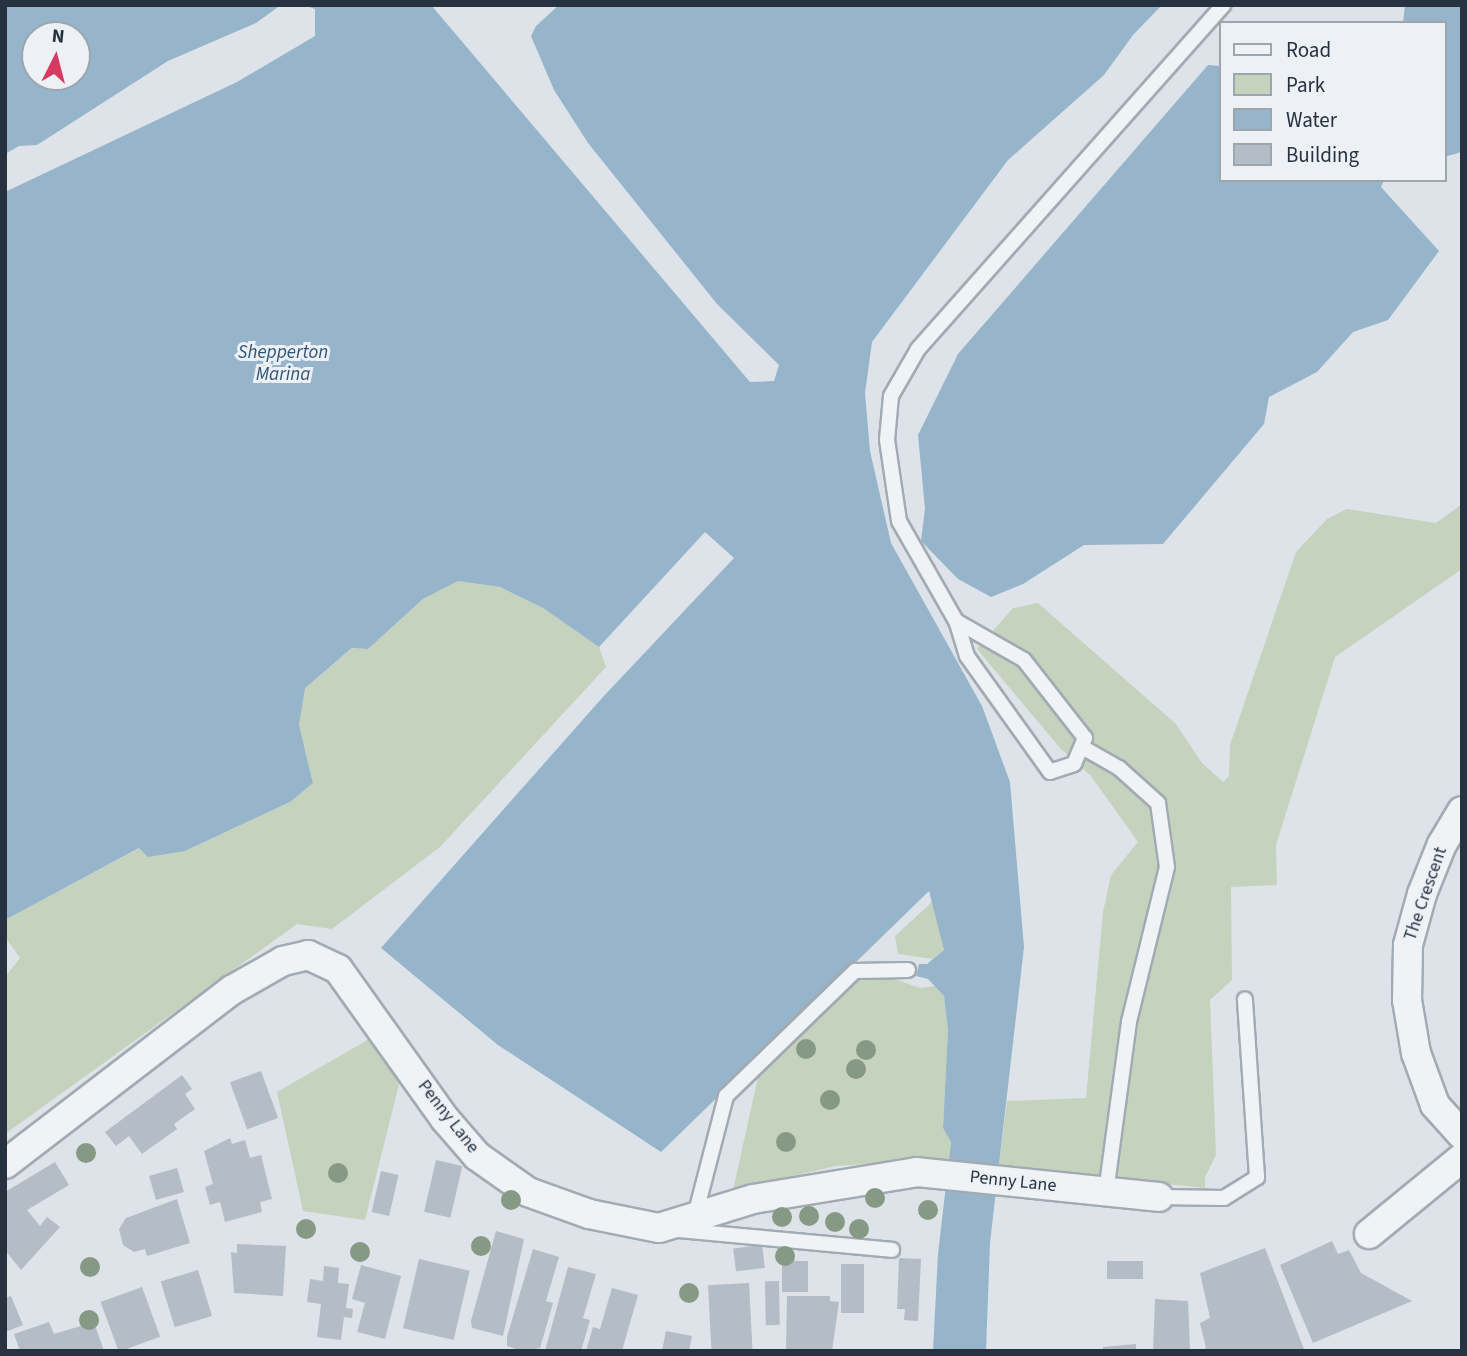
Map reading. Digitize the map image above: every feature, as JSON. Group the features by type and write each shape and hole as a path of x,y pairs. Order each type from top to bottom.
{"street":[{"name":"The Crescent","path":"1462,811 1442,844 1422,894 1408,945 1408,1000 1416,1053 1435,1105 1462,1135"},
{"name":"Penny Lane","path":"5,1164 232,990 283,961 308,955 338,969 445,1119 477,1156 528,1192 589,1214 659,1228 695,1216 841,1181 917,1172 1159,1197"},
{"path":"1369,1234 1462,1158"}],"lane":[{"path":"956,621 1024,660 1085,738 1074,764 1050,772 967,656 956,621 899,521 887,440 891,396 918,349 1223,5"},
{"path":"1082,747 1119,768 1158,803 1167,867 1129,1022 1106,1192"},
{"path":"695,1216 726,1096 855,971 908,970"},
{"path":"1159,1197 1224,1198 1257,1177 1245,999"},
{"path":"659,1228 892,1250"}],"green space":[{"path":"1462,504 1462,569 1335,657 1276,845 1277,885 1231,887 1232,980 1210,1000 1216,1155 1205,1177 1205,1188 999,1167 1007,1101 1086,1098 1103,912 1111,875 1138,842 1091,776 1060,748 977,649 1013,608 1038,603 1176,724 1202,763 1223,782 1229,776 1230,745 1296,552 1327,519 1347,509 1436,523"},
{"path":"458,581 500,587 543,608 599,647 606,667 440,847 332,929 297,924 5,1134 5,977 20,958 5,937 5,920 140,848 185,851 290,802 313,782 299,725 304,688 353,648 368,649 423,599"},
{"path":"932,902 944,950 933,959 898,954 895,936"},
{"path":"889,977 920,988 935,986 944,996 948,1030 943,1128 951,1141 949,1159 836,1166 733,1190 760,1068 857,978"},
{"path":"371,1038 401,1076 365,1220 303,1211 277,1092"}],"water":[{"path":"5,5 281,5 256,23 168,61 37,145 19,146 5,154"},
{"name":"Shepperton Marina","path":"304,5 431,5 750,382 774,381 779,365 717,304 588,143 554,90 531,36 536,26 559,5 1162,5 1133,35 1104,75 1008,160 872,342 865,393 870,451 891,543 982,706 1010,782 1024,947 990,1243 986,1351 933,1351 938,1254 951,1142 943,1128 948,1030 944,996 928,979 916,976 919,964 927,964 944,950 929,891 661,1152 498,1045 381,948 602,698 734,558 705,532 599,647 543,608 500,587 458,581 423,599 368,649 352,648 305,688 299,725 313,783 290,802 185,851 148,857 139,848 5,920 5,192 237,82 315,36 315,9"},
{"path":"1405,5 1462,5 1462,152 1446,156 1446,21 1403,21"},
{"path":"1208,65 1218,66 1218,182 1383,182 1381,187 1439,251 1388,320 1353,332 1317,372 1269,397 1264,424 1163,544 1084,545 1023,584 991,597 958,579 921,541 925,509 918,435 958,354"}],"building":[{"path":"261,1071 278,1118 247,1129 230,1082"},
{"path":"182,1075 192,1089 185,1094 195,1109 174,1124 177,1129 142,1154 129,1136 116,1146 105,1132"},
{"path":"230,1138 232,1144 245,1140 250,1158 261,1155 272,1199 260,1202 262,1212 225,1222 220,1202 210,1205 205,1187 213,1184 204,1151"},
{"path":"436,1160 462,1166 450,1218 424,1212"},
{"path":"55,1162 69,1185 27,1210 40,1226 47,1217 60,1227 21,1270 5,1250 5,1192"},
{"path":"177,1168 184,1192 156,1200 149,1176"},
{"path":"381,1171 399,1175 389,1216 372,1212"},
{"path":"177,1199 190,1243 147,1256 145,1249 134,1252 123,1245 119,1229 126,1218"},
{"path":"496,1231 524,1239 503,1336 472,1328 471,1321"},
{"path":"1332,1241 1338,1254 1349,1250 1361,1273 1412,1301 1313,1343 1280,1265"},
{"path":"237,1244 286,1246 283,1296 234,1293 231,1252 237,1253"},
{"path":"762,1245 765,1268 736,1271 733,1249"},
{"path":"1265,1248 1304,1349 1200,1351 1206,1348 1200,1323 1210,1318 1200,1273"},
{"path":"533,1249 559,1257 546,1301 553,1303 540,1348 523,1351 507,1346 507,1337"},
{"path":"899,1258 921,1259 918,1321 904,1320 905,1309 897,1309"},
{"path":"419,1259 470,1271 454,1340 403,1328"},
{"path":"782,1261 808,1261 808,1292 782,1292"},
{"path":"1107,1261 1143,1261 1143,1279 1107,1279"},
{"path":"841,1264 864,1264 864,1313 841,1313"},
{"path":"361,1265 401,1276 385,1339 357,1332 365,1303 352,1299"},
{"path":"324,1266 339,1268 338,1283 349,1284 346,1308 353,1309 352,1318 344,1317 341,1340 317,1337 321,1304 307,1302 310,1279 323,1281"},
{"path":"568,1267 596,1274 583,1318 590,1320 581,1351 545,1351"},
{"path":"198,1270 212,1316 175,1327 161,1281"},
{"path":"765,1281 779,1281 780,1325 766,1325"},
{"path":"749,1283 753,1351 712,1351 708,1285"},
{"path":"142,1287 160,1337 118,1351 101,1302"},
{"path":"612,1288 638,1295 622,1351 586,1351 593,1327 600,1329"},
{"path":"11,1296 23,1325 5,1332 5,1298"},
{"path":"787,1296 830,1296 830,1301 839,1302 832,1351 786,1351"},
{"path":"1155,1299 1188,1301 1190,1349 1153,1351"},
{"path":"49,1322 54,1334 94,1322 104,1351 20,1351 14,1334"},
{"path":"666,1331 692,1336 689,1351 662,1351"},
{"path":"1136,1344 1136,1351 1103,1351 1103,1347"}]}
